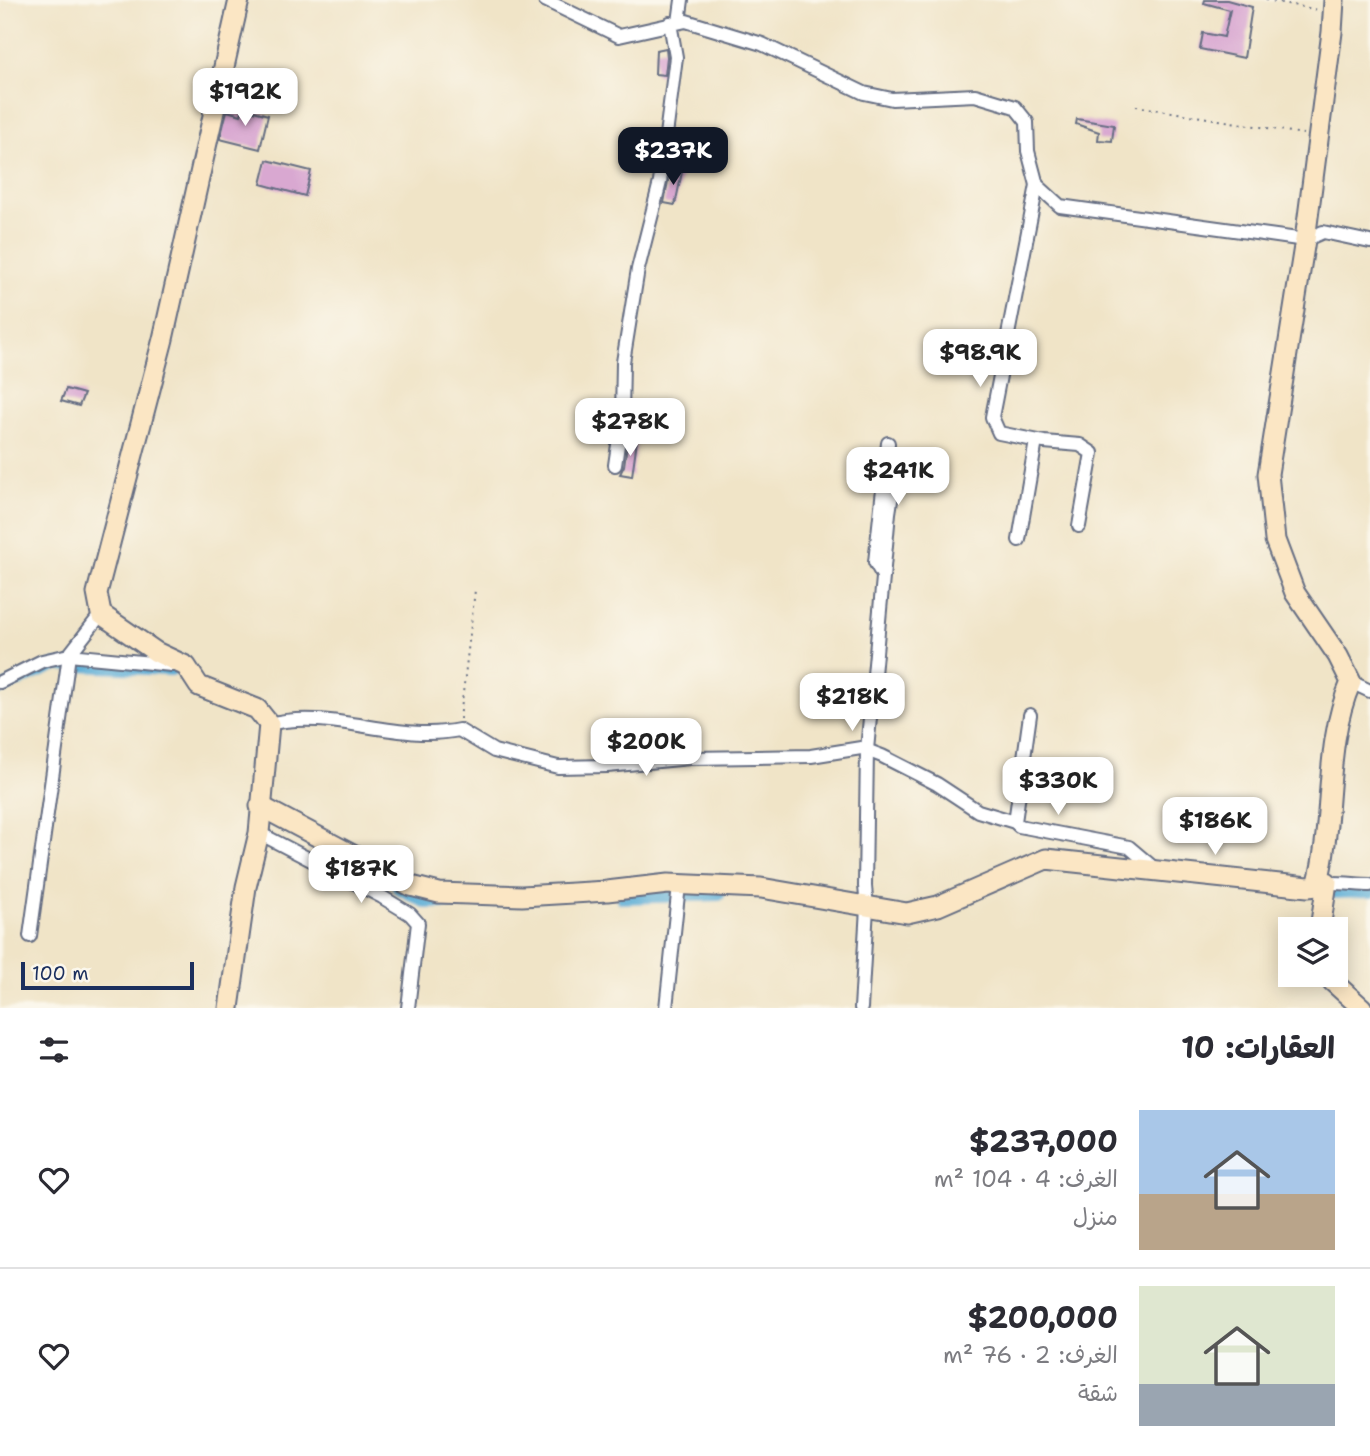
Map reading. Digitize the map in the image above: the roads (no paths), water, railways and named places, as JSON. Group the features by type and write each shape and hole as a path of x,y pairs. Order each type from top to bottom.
{"street":[{"path":"229,1008 246,887 258,833 268,724 257,709 200,686 186,666 156,652 101,614 97,593 163,339 239,0"},
{"path":"545,0 619,36 686,21 762,44 864,93 892,99 975,95 1015,107 1027,122 1027,151 1037,185 992,417 999,433 1036,441 1080,445 1092,453 1079,526"},
{"path":"615,465 622,418 622,362 638,269 660,182 676,57 675,23 682,0"},
{"path":"1334,7 1305,240 1268,474 1275,540 1295,593 1338,656 1351,682 1370,691"},
{"path":"1037,185 1060,206 1305,240 1323,232 1370,242"},
{"path":"1019,540 1036,441"},
{"path":"883,576 875,562 888,443"},
{"path":"861,1008 867,908 867,750 883,576 897,462"},
{"path":"30,936 66,682 73,650 101,614"},
{"path":"0,682 42,661 73,650 94,657 186,666"},
{"path":"1321,917 1335,740 1342,702 1351,682"},
{"path":"1015,822 1030,715"},
{"path":"268,724 285,720 340,722 409,733 442,734 459,730 494,751 558,767 607,766 691,758 811,756 861,748 937,784 978,811 1015,822 1019,826 1129,847 1158,871"},
{"path":"260,806 411,886 439,893 522,896 668,884 761,888 907,913 939,906 1046,859 1308,887 1322,884 1370,885"},
{"path":"258,833 382,897 410,914 418,923 408,1008"},
{"path":"666,1008 679,885"},
{"path":"1339,987 1362,1008"}],"waterway":[{"path":"0,689 56,665 171,670"},
{"path":"398,888 426,903 460,902"},
{"path":"1321,893 1370,892"},
{"path":"622,898 719,895"}]}
